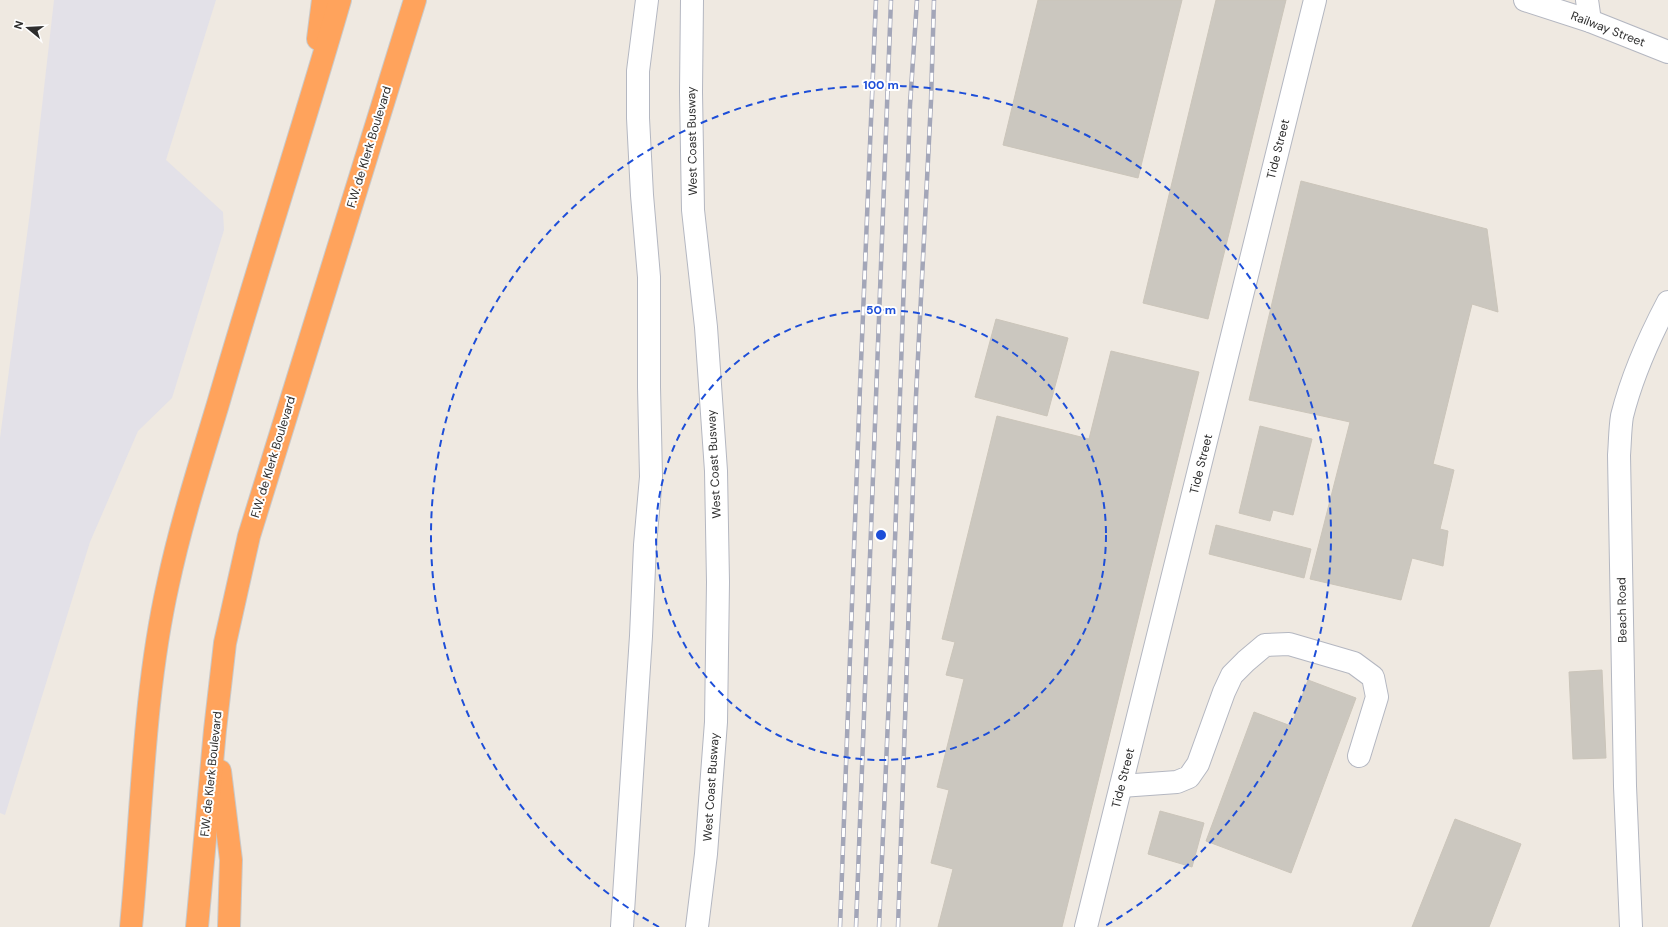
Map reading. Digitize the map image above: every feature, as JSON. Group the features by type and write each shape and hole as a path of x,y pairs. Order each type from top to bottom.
{"highway":[{"path":"309,108 322,0"},
{"path":"131,927 152,678 166,592 182,524 241,323 309,108 340,0"},
{"name":"F.W. de Klerk Boulevard","path":"197,927 215,730 225,643 249,536 415,0"},
{"path":"215,730 231,860 229,927"}],"street":[{"path":"622,927 641,636 645,545 651,477 649,277 642,195 638,110 638,71 647,0"},
{"name":"West Coast Busway","path":"692,0 691,92 693,210 706,327 716,471 718,582 716,722 706,854 697,927"},
{"name":"Tide Street","path":"1086,927 1314,0"},
{"name":"Railway Street","path":"1526,0 1588,10 1668,52"},
{"name":"Beach Road","path":"1631,927 1626,786 1619,456 1622,417 1632,382 1650,337 1668,302"},
{"path":"1121,786 1177,782 1189,777 1198,764 1224,692 1232,676 1246,660 1265,644 1289,644 1354,663 1373,677 1377,698 1359,756"}],"shaded area":[{"path":"54,0 216,0 166,160 223,212 224,230 172,398 138,431 90,542 5,815 0,813 0,438 30,212"}],"building":[{"path":"1038,0 1182,0 1138,178 1003,145"},
{"path":"1216,0 1286,0 1208,319 1143,303"},
{"path":"1301,181 1487,229 1498,312 1472,304 1433,464 1454,470 1440,529 1448,531 1443,566 1412,558 1401,600 1310,579 1350,422 1249,400"},
{"path":"996,319 1068,338 1047,416 975,397"},
{"path":"1111,351 1199,372 1062,927 938,927 953,869 931,863 949,790 937,787 964,679 946,675 955,642 942,639 997,416 1089,439"},
{"path":"1260,426 1312,439 1293,515 1273,510 1270,521 1239,513"},
{"path":"1216,525 1311,549 1304,578 1209,554"},
{"path":"1602,670 1606,758 1573,759 1569,672"},
{"path":"1308,680 1356,698 1291,873 1206,841 1254,712 1291,726"},
{"path":"1160,811 1204,823 1192,867 1148,854"},
{"path":"1455,819 1521,844 1489,927 1412,927"}],"railway":[{"path":"840,927 876,0"},
{"path":"856,927 891,0"},
{"path":"879,927 892,627 910,105 917,0"},
{"path":"898,927 916,396 931,101 934,0"}]}
